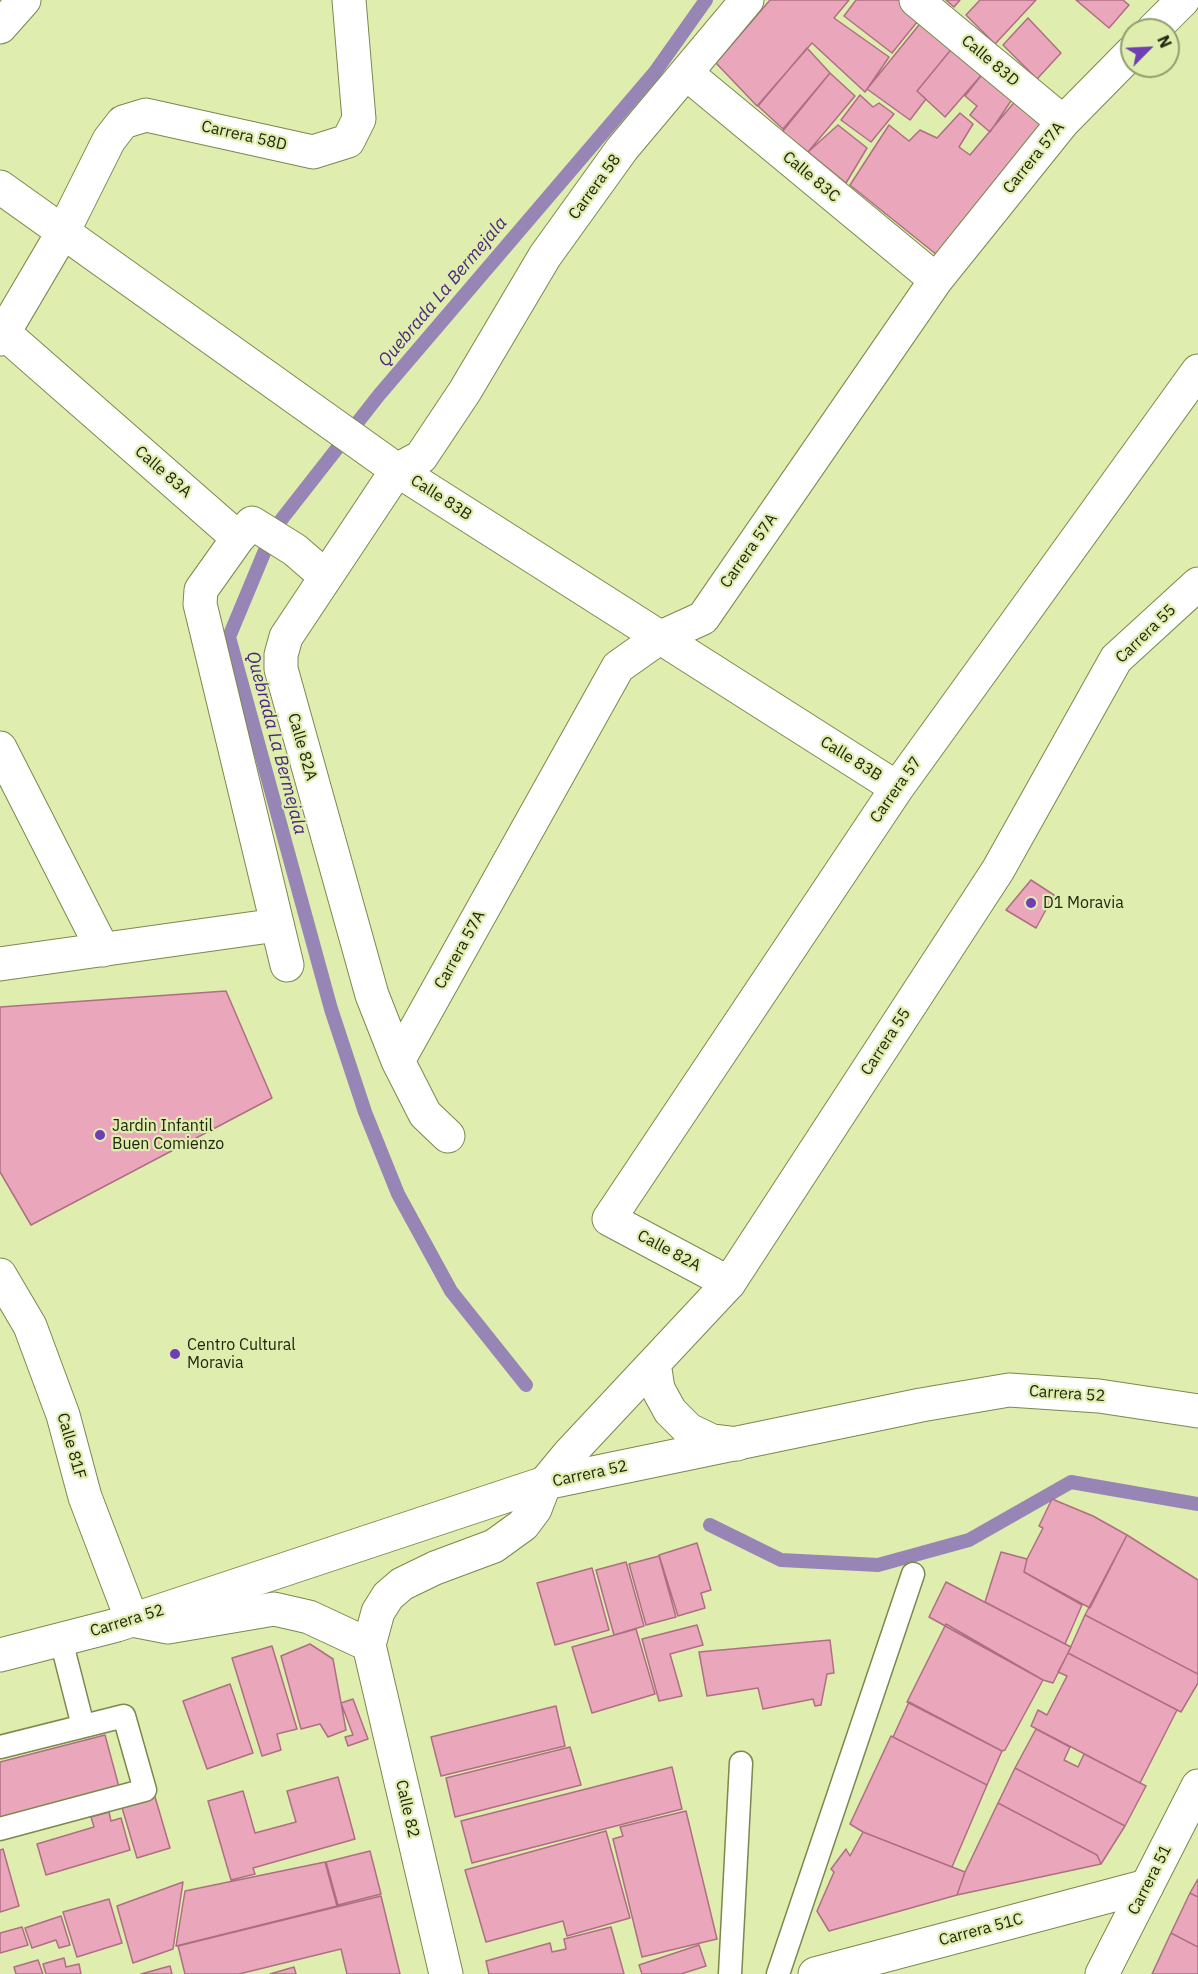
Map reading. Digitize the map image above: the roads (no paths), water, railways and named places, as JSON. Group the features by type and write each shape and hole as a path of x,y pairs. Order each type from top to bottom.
{"street":[{"path":"0,27 24,0"},
{"name":"Carrera 58D","path":"2,336 63,232 110,140 123,122 146,115 313,152 348,141 359,119 349,0"},
{"name":"Carrera 58","path":"465,391 545,256 622,149 747,0"},
{"name":"Calle 83D","path":"916,0 1063,122"},
{"path":"1165,18 1183,0"},
{"name":"Carrera 57A","path":"398,1060 618,667 659,638 703,618 936,280 1063,122 1120,64"},
{"name":"Calle 83C","path":"686,73 936,280"},
{"name":"Calle 83B","path":"0,187 397,470 897,788"},
{"name":"Calle 83A","path":"2,336 245,531 288,546 325,576"},
{"name":"Carrera 57","path":"609,1220 897,788 1198,371"},
{"name":"Calle 82A","path":"448,1137 425,1114 398,1060 372,995 280,669 286,637 325,576 397,470 421,457 465,391"},
{"path":"245,531 201,590 200,604 287,964"},
{"name":"Carrera 55","path":"545,1483 569,1454 729,1283 998,870 1116,659 1198,584"},
{"path":"0,748 103,950"},
{"path":"0,964 277,925"},
{"name":"Calle 82A","path":"609,1220 729,1283"},
{"name":"Calle 81F","path":"0,1275 30,1326 63,1415 85,1497 132,1620"},
{"path":"654,1363 658,1389 670,1412 676,1418 689,1430 712,1441 737,1444"},
{"name":"Carrera 52","path":"0,1655 132,1620 545,1483 921,1405 1009,1390 1099,1396 1198,1411"},
{"name":"Calle 82","path":"446,1974 369,1645 378,1612 388,1596 402,1584 427,1572 494,1546 523,1525 536,1509 545,1483"},
{"path":"132,1620 168,1627 274,1609 309,1617 369,1645"},
{"name":"Carrera 51","path":"1102,1974 1198,1786"},
{"name":"Carrera 51C","path":"815,1974 1147,1886"}],"lane":[{"path":"778,1974 913,1574"},
{"path":"61,1640 83,1726"},
{"path":"0,1747 124,1716 146,1790 0,1829"},
{"path":"730,1974 741,1762"}],"waterway":[{"name":"Quebrada La Bermejala","path":"526,1385 451,1291 398,1194 365,1112 331,1009 229,637 274,529 379,395 655,72 706,0"},
{"name":"Quebrada La Bermejala","path":"710,1525 781,1560 878,1565 969,1540 1071,1482 1198,1504"}],"place":[{"name":"D1 Moravia","path":"1031,903"},
{"name":"Jardin Infantil Buen Comienzo","path":"100,1135"},
{"name":"Centro Cultural Moravia","path":"175,1354"}]}
